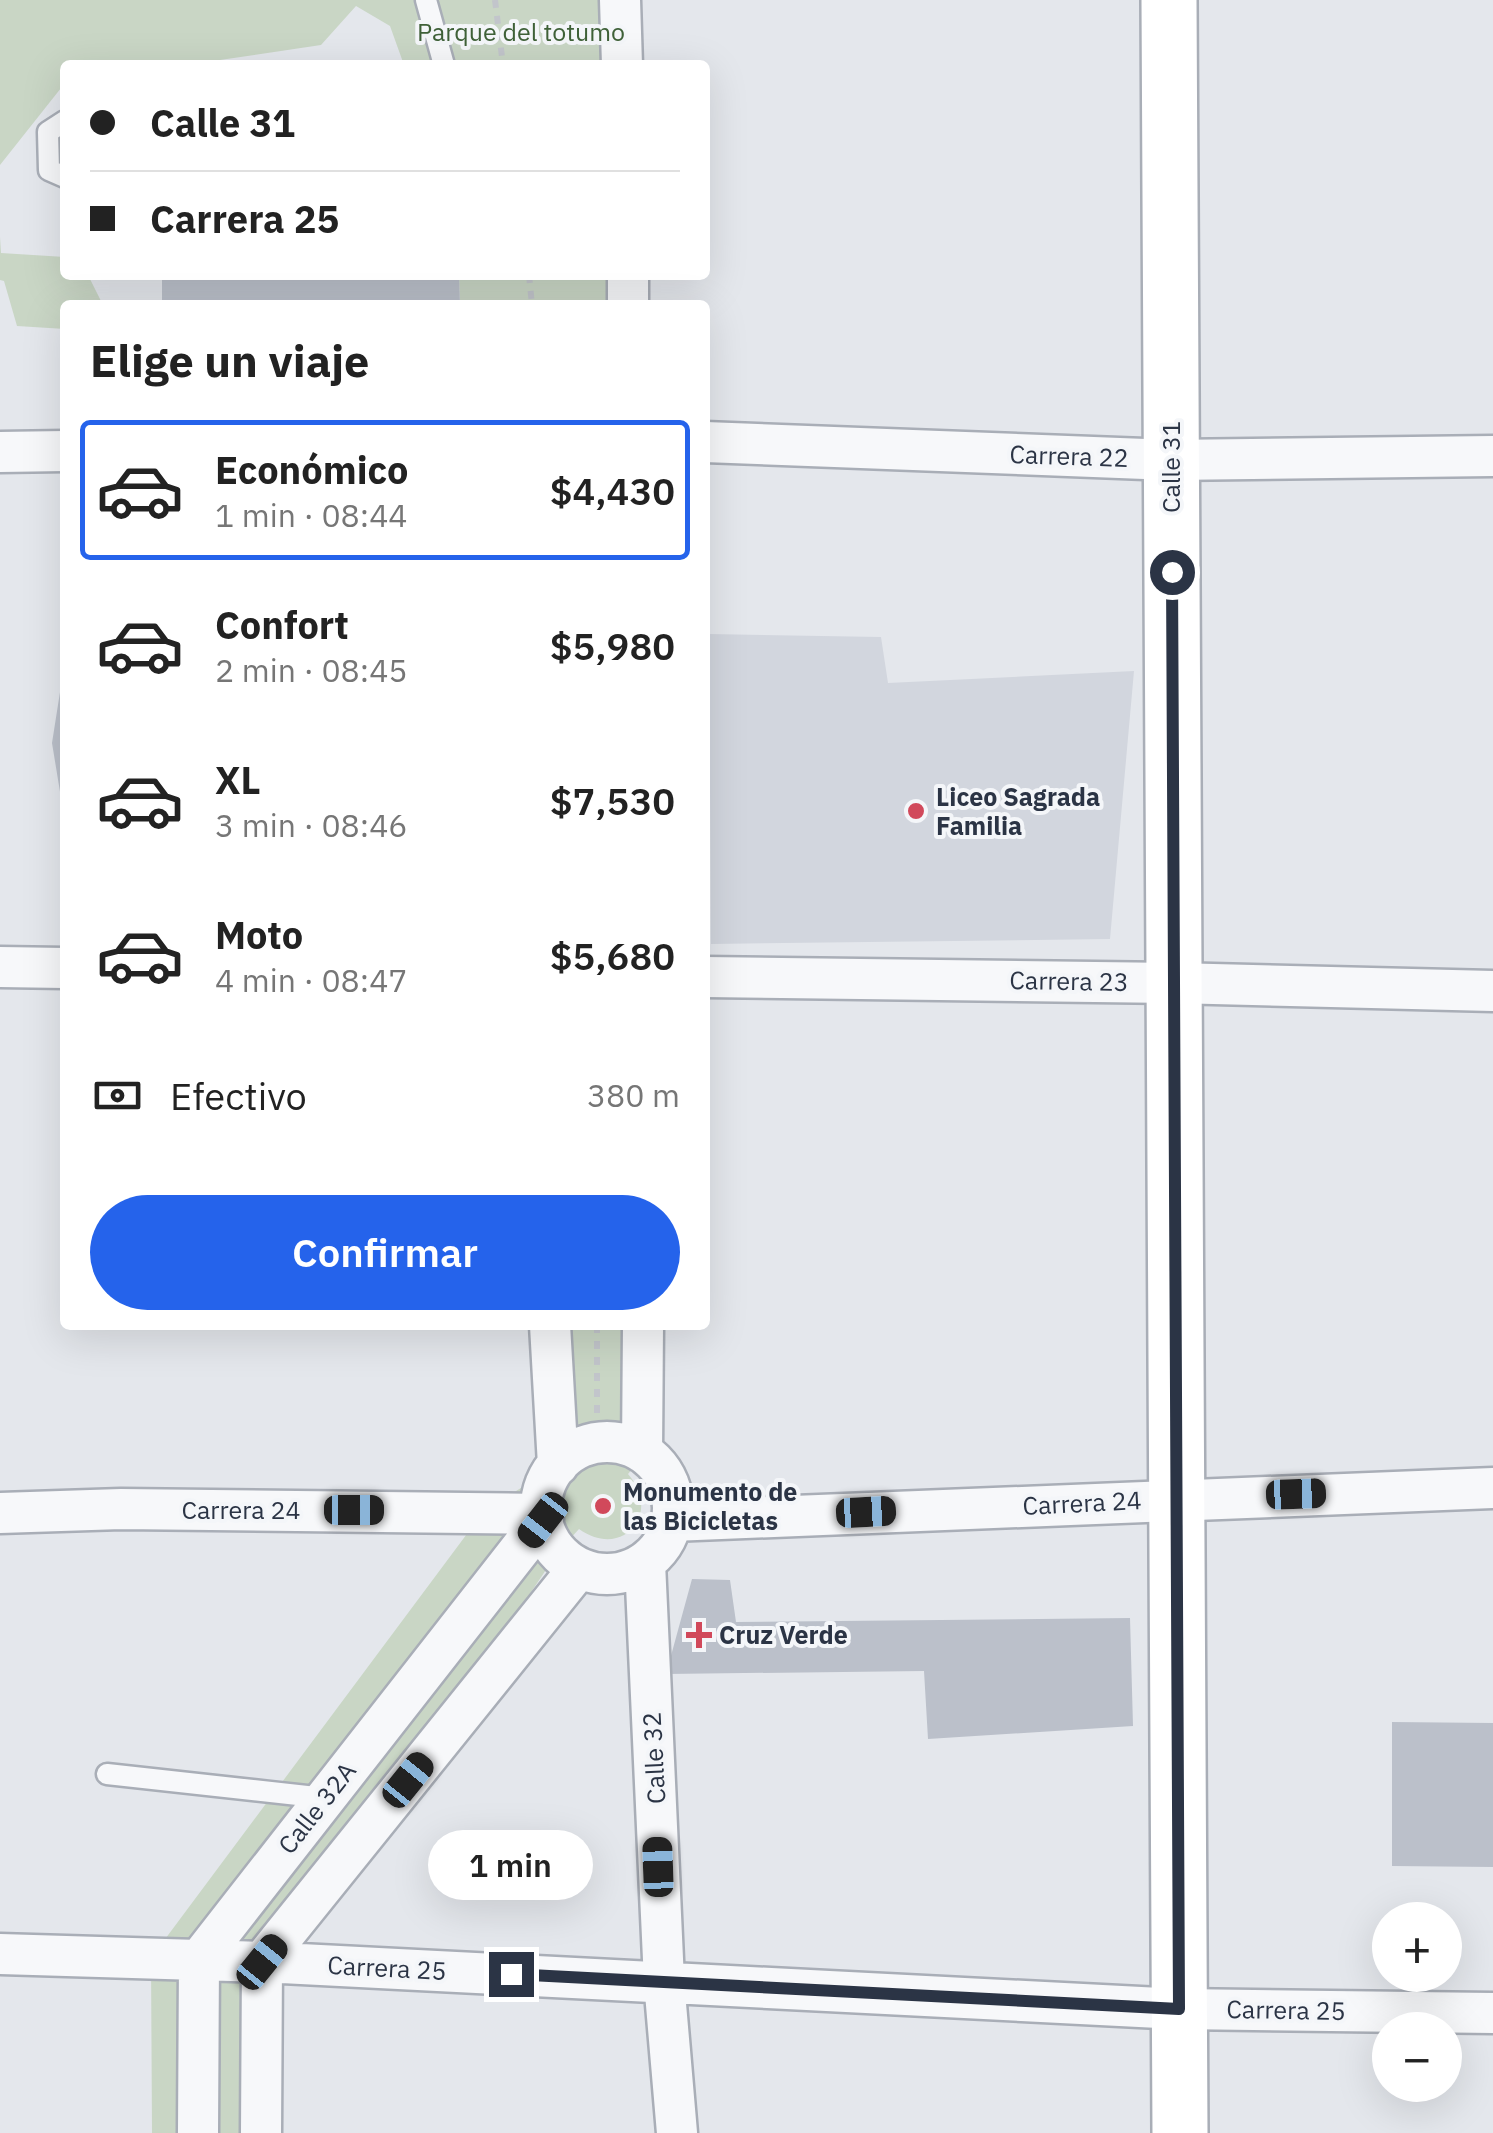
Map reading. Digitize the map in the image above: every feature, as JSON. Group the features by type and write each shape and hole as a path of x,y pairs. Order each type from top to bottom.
{"main road":[{"name":"Calle 31","path":"1169,0 1180,2133"}],"street":[{"path":"620,0 622,60"},
{"name":"Carrera 22","path":"710,442 1171,460 1493,456"},
{"path":"0,452 60,450"},
{"path":"0,967 60,968"},
{"name":"Carrera 23","path":"710,976 1493,992"},
{"path":"550,1330 558,1464"},
{"path":"642,1452 643,1330"},
{"path":"597,1442 612,1442 642,1452 668,1482 673,1501 672,1521 657,1552 645,1563 613,1574 579,1568 558,1552 542,1517 542,1496 558,1464 582,1447 597,1442"},
{"name":"Carrera 24","path":"672,1521 1493,1488"},
{"name":"Carrera 24","path":"0,1513 121,1509 542,1517"},
{"name":"Calle 32A","path":"199,1960 542,1517"},
{"name":"Calle 32","path":"645,1563 664,1982 677,2133"},
{"path":"261,2133 262,1962 579,1568"},
{"name":"Carrera 25","path":"0,1954 262,1962 1179,2009 1493,2014"},
{"path":"198,2133 199,1960"}],"lane":[{"path":"426,0 443,60"},
{"path":"60,124 48,132 49,170 60,175"},
{"path":"107,1774 325,1798"}],"path":[{"path":"495,0 502,60"}],"shaded area":[{"name":"Liceo Sagrada Familia","path":"710,634 881,637 888,683 1134,671 1110,939 711,944"}],"green space":[{"name":"Parque del totumo","path":"0,0 414,0 419,5 419,0 620,0 622,60 402,60 390,26 356,6 321,45 220,60 60,60 60,89 0,165"},
{"path":"0,237 1,253 60,257 60,280 90,280 100,300 60,300 60,329 17,326 4,281 0,280"},
{"path":"459,280 628,280 628,300 460,300"},
{"path":"558,1330 637,1330 634,1467 628,1474 638,1489 639,1517 623,1536 610,1539 579,1529 558,1552 281,1963 282,2133 152,2133 151,1958 484,1511 558,1465"}],"building":[{"path":"162,280 459,280 460,300 162,300"},
{"path":"60,692 60,792 52,743"},
{"path":"692,1579 730,1580 736,1622 1130,1618 1133,1726 928,1739 924,1671 666,1674"},
{"path":"1392,1722 1493,1723 1493,1867 1392,1866"}],"place":[{"name":"Liceo Sagrada Familia","path":"916,811"},
{"name":"Monumento de las Bicicletas","path":"603,1506"},
{"name":"Cruz Verde","path":"699,1635"}],"route":[{"path":"511,1974 1179,2009 1172,572"}]}
